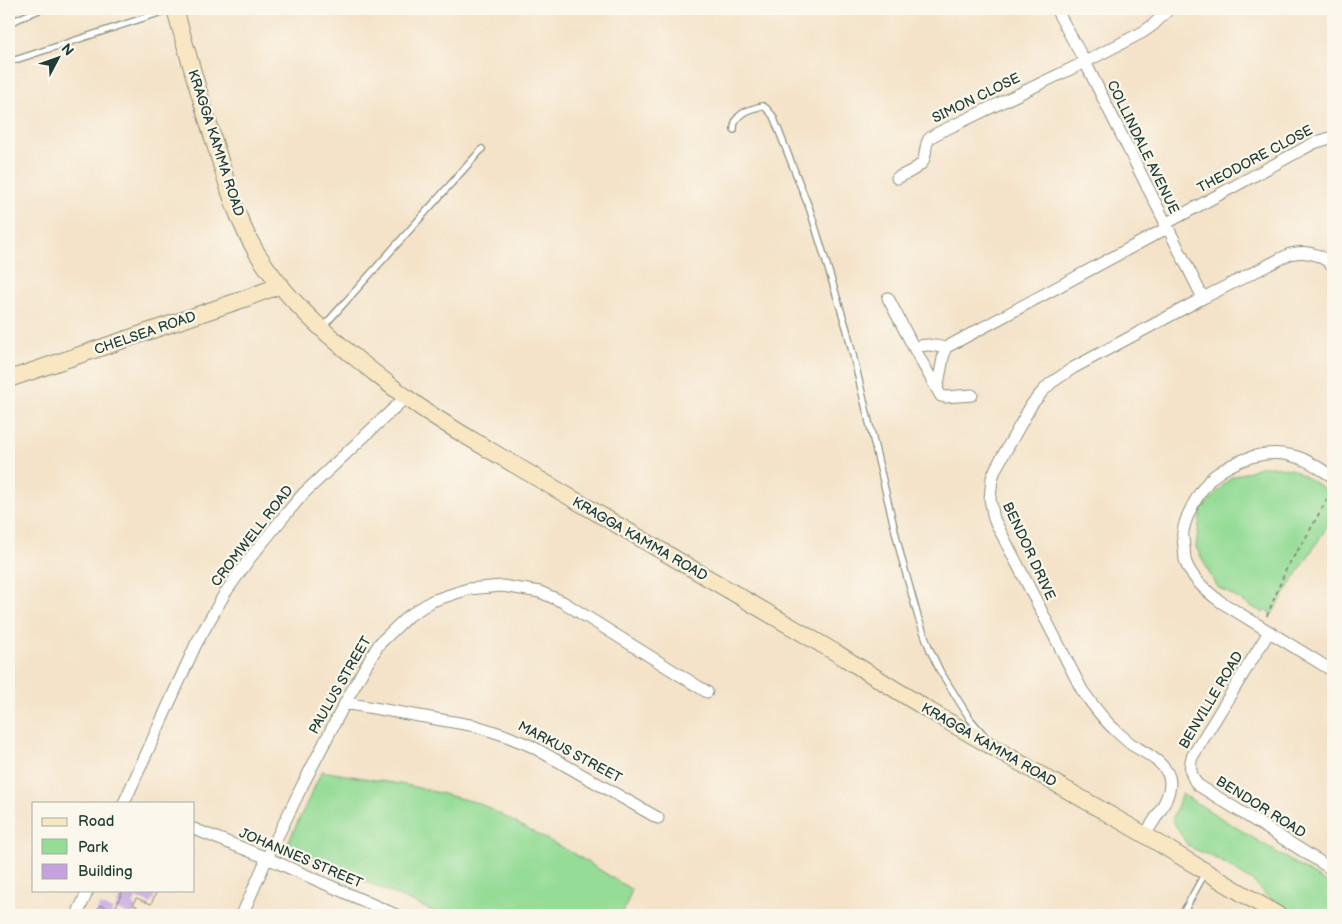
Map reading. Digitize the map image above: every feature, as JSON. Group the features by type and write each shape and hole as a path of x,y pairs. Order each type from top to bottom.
{"main road":[{"name":"KRAGGA KAMMA ROAD","path":"175,9 206,117 239,218 257,253 280,286 350,353 433,416 1278,915"},
{"name":"CHELSEA ROAD","path":"9,379 280,286"}],"street":[{"name":"COLLINDALE AVENUE","path":"1056,9 1085,62 1203,298"},
{"name":"SIMON CLOSE","path":"897,178 916,168 922,162 927,144 936,134 1143,32 1169,9"},
{"name":"THEODORE CLOSE","path":"945,348 1314,143 1333,137"},
{"name":"BENDOR DRIVE","path":"1145,835 1166,801 1170,782 1168,776 1162,765 1130,743 1100,715 1082,690 994,519 990,499 992,478 1032,404 1051,383 1073,368 1203,298 1290,254 1306,252 1324,258 1333,266"},
{"path":"888,298 941,396 972,395"},
{"path":"914,348 930,344 945,348 936,389"},
{"name":"CROMWELL ROAD","path":"126,802 196,644 225,593 250,558 303,494 406,397"},
{"path":"1333,477 1307,460 1288,454 1265,454 1235,463 1212,477 1196,498 1182,533 1186,562 1198,582 1208,592 1221,602 1333,671"},
{"name":"PAULUS STREET","path":"242,915 302,786 344,703 379,644 407,618 432,600 468,589 502,586 540,592 563,602 707,692"},
{"name":"BENVILLE ROAD","path":"1198,785 1194,781 1191,771 1192,757 1266,630"},
{"name":"MARKUS STREET","path":"344,703 476,726 504,735 531,746 658,818"},
{"name":"BENDOR ROAD","path":"1198,785 1333,870"},
{"name":"JOHANNES STREET","path":"195,829 267,858 392,915"},
{"path":"77,915 87,892"}],"lane":[{"path":"9,23 41,9"},
{"path":"9,62 171,9"},
{"path":"734,130 735,119 755,108 763,106 773,116 810,210 847,330 901,556 918,617 940,671 970,719 999,751"},
{"path":"322,328 482,149"},
{"path":"1183,915 1206,872"}],"path":[{"path":"1266,630 1287,568 1333,488"}],"green space":[{"path":"1263,466 1294,470 1333,494 1333,517 1272,614 1265,610 1263,613 1216,586 1196,547 1201,510 1230,478"},
{"path":"322,771 411,786 479,803 576,855 632,890 622,915 442,915 286,847"},
{"path":"1182,794 1333,887 1333,915 1299,915 1265,895 1255,883 1237,871 1219,860 1188,846 1172,820"}],"building":[{"path":"122,892 156,893 151,904 136,898 133,905 137,906 133,915 115,909"},
{"path":"100,905 113,910 111,913 116,915 95,915"}]}
